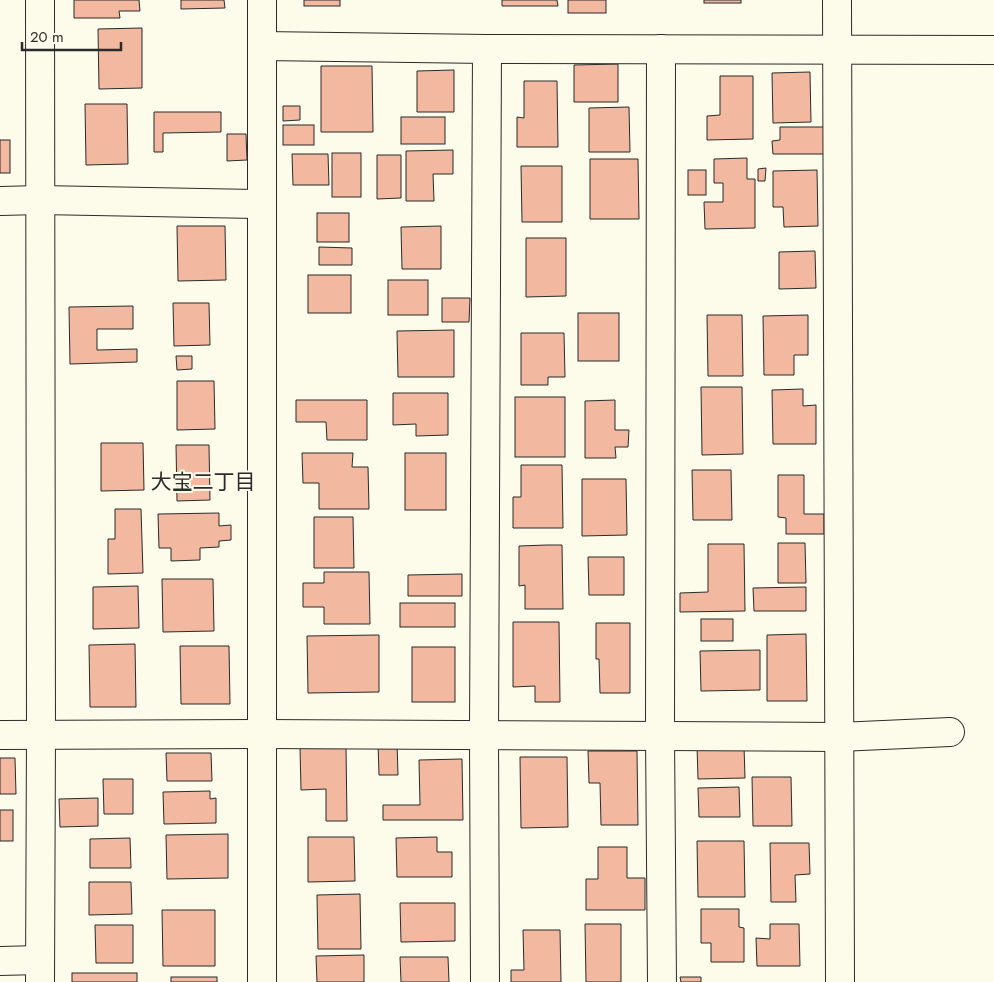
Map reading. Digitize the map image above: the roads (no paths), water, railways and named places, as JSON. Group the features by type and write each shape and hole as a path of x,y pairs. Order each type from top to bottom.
{"street":[{"path":"0,961 40,971 40,0"},
{"path":"262,0 262,982"},
{"path":"837,0 840,982"},
{"path":"262,46 487,49 994,50"},
{"path":"485,982 484,735 487,49"},
{"path":"660,49 662,982"},
{"path":"0,201 262,204"},
{"path":"0,736 262,734 838,736 950,732"}],"district":[{"name":"大宝二丁目","path":"203,482"}]}
